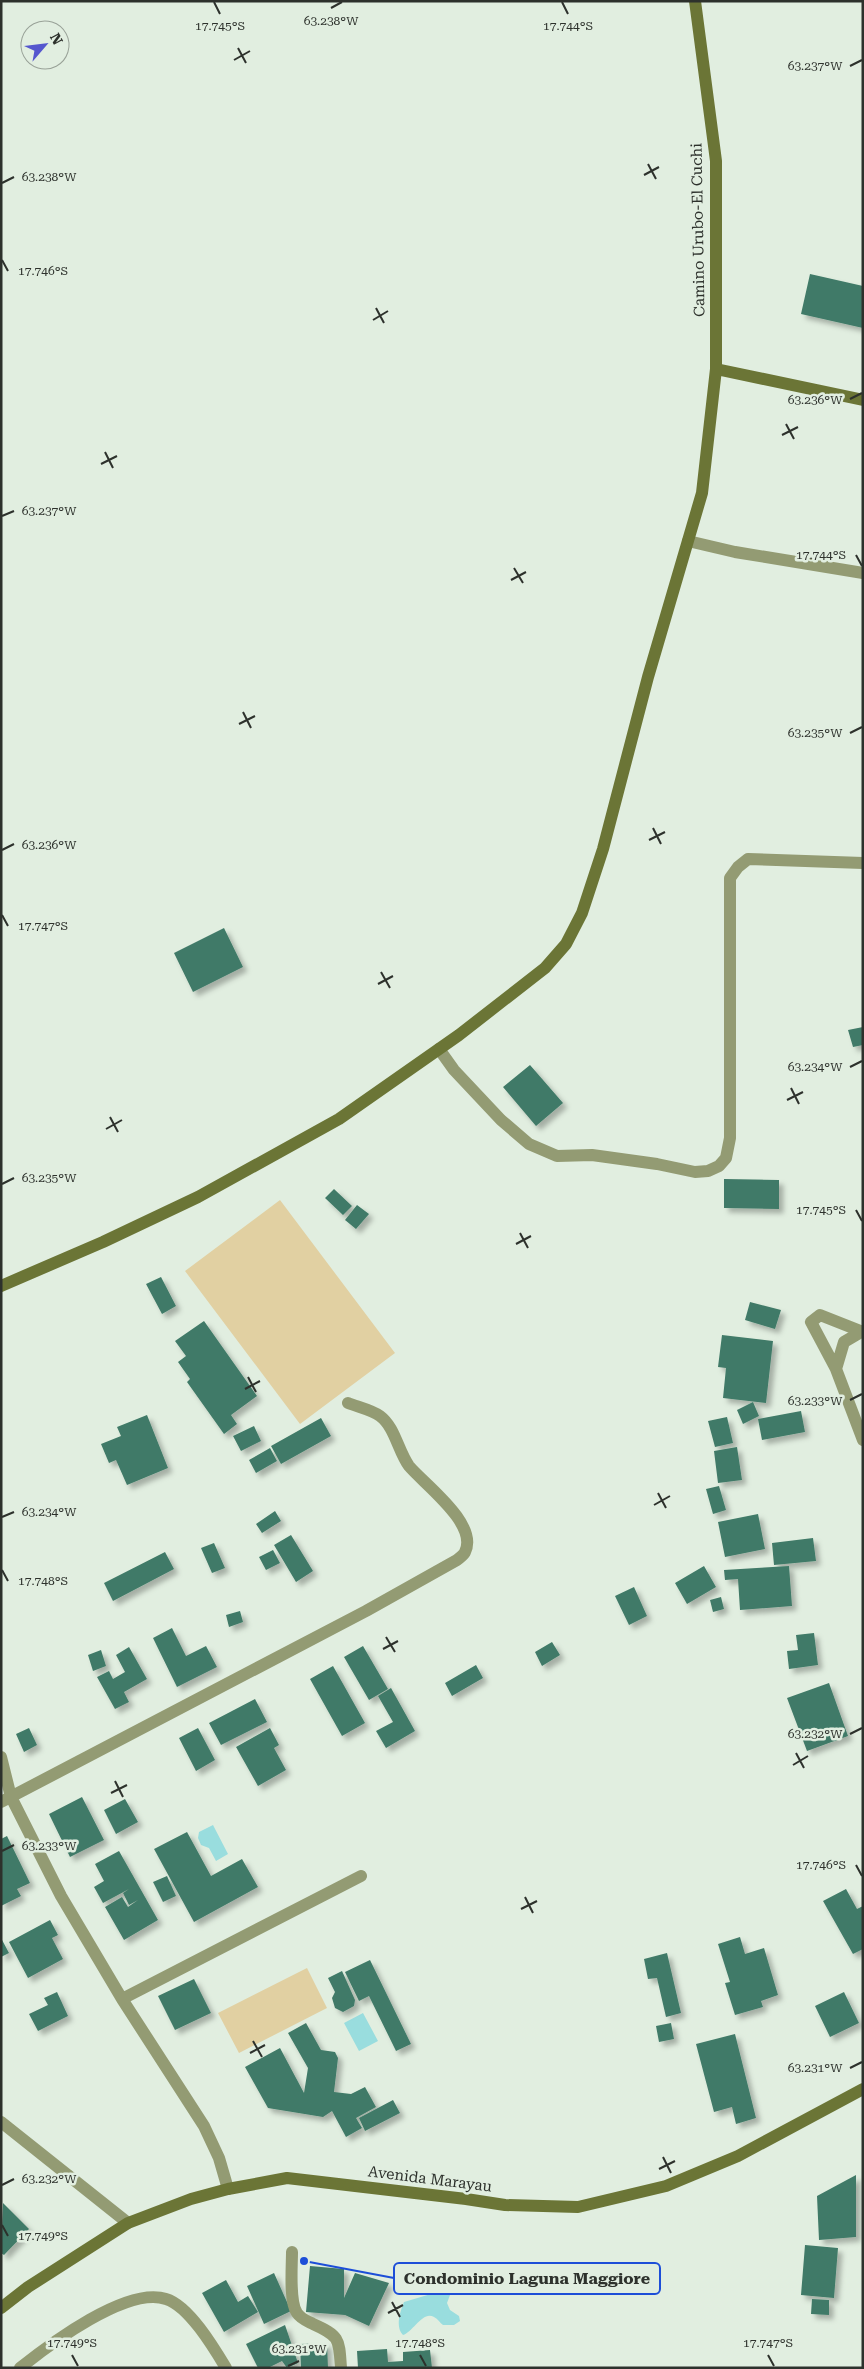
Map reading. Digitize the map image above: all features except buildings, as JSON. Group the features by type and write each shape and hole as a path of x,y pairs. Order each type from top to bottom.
{"street":[{"name":"Camino Urubo-El Cuchi","path":"1,1286 103,1242 198,1197 339,1119 438,1049 545,968 566,944 582,913 603,849 648,678 702,493 716,369 716,161 695,1"},
{"path":"716,369 863,400"},
{"path":"688,541 735,552 863,573"},
{"path":"438,1049 479,1097 529,1144 557,1156 592,1155 657,1164 695,1172 708,1171 719,1166 726,1158 730,1138 730,878 738,867 748,859 863,863"},
{"path":"862,1332 820,1315 811,1322 836,1370 863,1440"},
{"path":"836,1370 844,1342 862,1332"},
{"path":"6,1799 357,1616 457,1560 465,1552 467,1540 460,1520 441,1496 409,1466 388,1424 380,1415 348,1402"},
{"path":"1,1758 6,1799 122,1998 204,2126 219,2158 228,2189"},
{"path":"122,1998 361,1876"},
{"name":"Avenida Marayau","path":"1,2308 28,2287 128,2223 191,2199 228,2189 288,2178 505,2205 578,2207 666,2186 720,2164 804,2122 863,2089"},
{"path":"1,2122 128,2223"},
{"path":"292,2252 293,2303 296,2312 303,2319 331,2332 339,2343 341,2368"},
{"path":"20,2368 101,2312 128,2301 151,2297 167,2299 189,2316 226,2368"}],"shaded area":[{"path":"280,1200 395,1353 300,1424 185,1271"},
{"path":"307,1968 327,2008 239,2053 218,2013"}],"water":[{"path":"213,1825 228,1854 216,1861 209,1848 201,1845 198,1838 199,1832"},
{"path":"363,2013 378,2041 359,2051 344,2023"},
{"path":"447,2279 451,2281 453,2287 447,2303 450,2310 459,2316 460,2321 454,2325 443,2325 434,2317 426,2316 403,2335 399,2324 404,2302 431,2294 442,2281"}],"place":[{"name":"Condominio Laguna Maggiore","path":"304,2261"}]}
